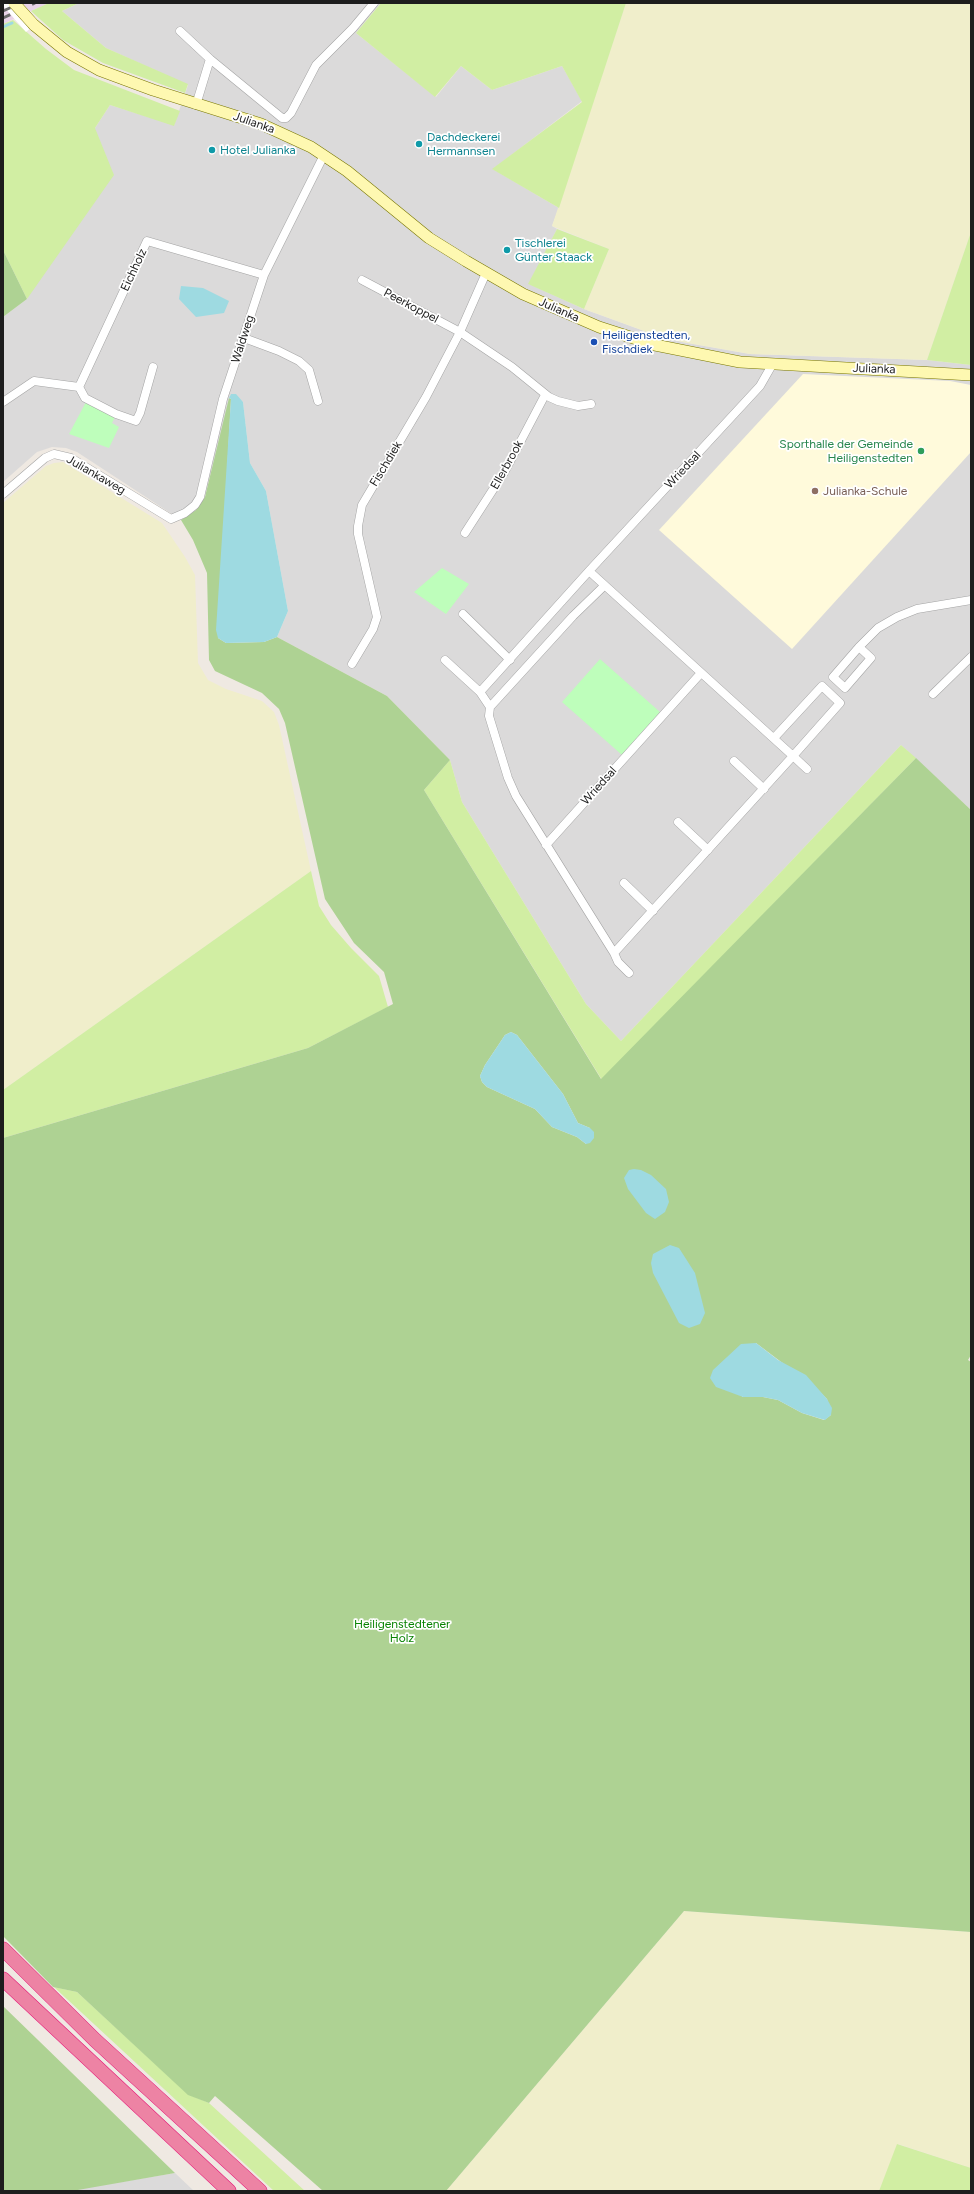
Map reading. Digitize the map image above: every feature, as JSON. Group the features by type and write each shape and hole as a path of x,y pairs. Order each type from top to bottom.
{"highway":[{"path":"3,1949 96,2040 260,2191"},
{"path":"3,1979 229,2191"}],"street":[{"name":"Julianka","path":"14,3 34,25 62,48 99,70 196,105 280,132 324,155 347,171 429,238 486,273 522,294 599,327 681,351 740,362 971,375"},
{"name":"Julianka","path":"180,31 210,59 282,118 286,118 291,113 316,65 349,32 374,3"},
{"path":"196,105 210,59"},
{"name":"Waldweg","path":"172,520 185,513 200,497 223,399 264,275 324,155"},
{"name":"Eichholz","path":"79,387 147,241 264,275"},
{"name":"Fischdiek","path":"352,664 373,629 377,617 358,534 360,511 369,491 411,423 460,332 486,273"},
{"name":"Peerkoppel","path":"362,280 460,332"},
{"path":"460,332 512,367 545,395 562,403 578,406 591,404"},
{"path":"244,338 279,351 298,361 309,370 318,400"},
{"name":"Wriedsal","path":"480,692 589,571 760,386 772,364"},
{"path":"3,402 34,381 79,387 85,398 116,414 136,421 140,413 152,368"},
{"name":"Ellerbrook","path":"466,533 505,471 545,395"},
{"name":"Juliankaweg","path":"3,494 45,458 54,454 71,458 172,520"},
{"path":"589,571 807,769"},
{"path":"604,586 573,616 490,707 489,716 510,784 546,845 614,953 618,962 629,973"},
{"path":"859,647 871,658 846,688 833,677 859,647 878,628 908,612 940,604 971,600"},
{"path":"463,614 510,660"},
{"path":"933,694 971,657"},
{"path":"445,660 480,692 490,707"},
{"name":"Wriedsal","path":"546,845 701,673"},
{"path":"614,953 764,789 840,703 822,686 774,738"},
{"path":"734,761 764,789"},
{"path":"678,822 708,850"},
{"path":"624,883 653,911"}],"shaded area":[{"path":"49,3 3,24 3,4"},
{"path":"79,3 381,3 356,33 436,97 461,66 492,90 562,66 582,101 493,169 559,208 552,226 557,229 529,284 584,309 647,332 682,342 750,354 927,360 971,365 971,810 901,745 621,1041 586,1004 462,802 450,760 387,696 277,637 288,611 266,491 250,463 243,402 231,394 205,497 196,510 181,520 77,452 66,448 52,447 37,452 3,482 3,317 27,299 95,128 110,105 174,125 188,85 106,48 62,11"},
{"path":"626,3 971,3 971,232 927,360 750,354 682,342 647,332 584,309 609,249 552,226"},
{"name":"Julianka-Schule","path":"803,374 950,381 971,385 971,452 792,649 659,530"},
{"path":"63,462 162,523 185,557 195,575 198,663 208,680 226,689 262,701 274,712 279,725 311,871 3,1090 3,503 46,466"},
{"path":"684,1911 971,1932 971,2168 898,2144 879,2191 446,2191"},
{"path":"175,2173 194,2191 72,2191 72,2190"}],"green space":[{"path":"49,3 79,3 62,11 106,48 188,84 185,93 103,63 63,40 31,11"},
{"path":"381,3 626,3 559,208 492,169 582,102 562,66 492,90 461,66 435,97 356,33"},
{"path":"13,20 46,49 74,70 180,111 174,126 110,105 95,128 114,175 27,299 3,250 3,24"},
{"path":"557,229 609,249 584,309 528,284"},
{"path":"971,232 971,365 927,360"},
{"path":"3,250 27,299 3,317"},
{"name":"Heiligenstedtener Holz","path":"229,398 231,399 218,638 226,643 264,642 277,637 387,696 450,760 424,790 601,1079 916,758 971,810 971,1355 968,1360 971,1362 971,1932 684,1911 446,2191 323,2191 215,2096 209,2103 188,2095 77,1992 53,1987 3,1936 3,1138 308,1048 393,1004 384,972 354,943 325,899 285,723 279,709 262,693 215,671 209,660 207,573 193,540 181,520 196,510 205,497","holes":["511,1032 517,1035 563,1094 578,1123 590,1128 586,1144 577,1137 552,1127 535,1109 487,1087 482,1082 480,1076 485,1065 505,1035","756,1343 817,1389 827,1399 831,1415 824,1420 802,1413 778,1400 763,1397 742,1397"]},
{"path":"86,402 115,417 112,423 119,427 109,448 69,434"},
{"path":"442,568 469,584 446,614 414,592"},
{"path":"600,659 660,712 622,755 562,702"},
{"path":"901,745 916,758 602,1080 424,790 450,760 462,802 586,1004 621,1041"},
{"path":"311,871 319,906 331,925 379,976 388,1007 308,1048 3,1138 3,1090"},
{"path":"54,1987 77,1992 188,2094 209,2103 305,2191 274,2191"},
{"path":"3,2006 175,2173 72,2191 3,2191"},
{"path":"897,2144 971,2168 971,2191 879,2191"}],"water":[{"path":"181,286 203,288 229,301 224,313 196,317 179,299"},
{"path":"231,394 236,394 243,402 250,463 266,491 288,611 277,637 264,642 226,643 218,638 216,630 231,399 229,398"},
{"path":"511,1032 517,1035 563,1094 578,1123 590,1128 594,1132 594,1138 590,1143 586,1144 577,1137 552,1127 535,1109 487,1087 482,1082 480,1076 485,1065 505,1035"},
{"path":"629,1170 641,1170 651,1175 666,1189 669,1202 665,1212 655,1219 646,1213 628,1189 624,1178"},
{"path":"670,1245 679,1248 695,1273 705,1313 700,1324 689,1328 679,1323 653,1273 651,1263 653,1254"},
{"path":"756,1343 778,1360 806,1375 827,1399 832,1408 831,1415 825,1420 802,1413 778,1400 763,1397 743,1397 716,1387 710,1378 713,1370 741,1344"}],"pier":[{"path":"3,3 22,3 39,21 26,32 3,6"}],"waterway":[{"path":"3,27 12,23"}],"railway":[{"path":"3,11 21,3"},
{"path":"3,18 35,3"}],"place":[{"name":"Dachdeckerei Hermannsen","path":"419,144"},
{"name":"Hotel Julianka","path":"212,150"},
{"name":"Tischlerei Günter Staack","path":"507,250"},
{"name":"Heiligenstedten, Fischdiek","path":"594,342"},
{"name":"Sporthalle der Gemeinde Heiligenstedten","path":"921,451"},
{"name":"Julianka-Schule","path":"815,491"}]}
